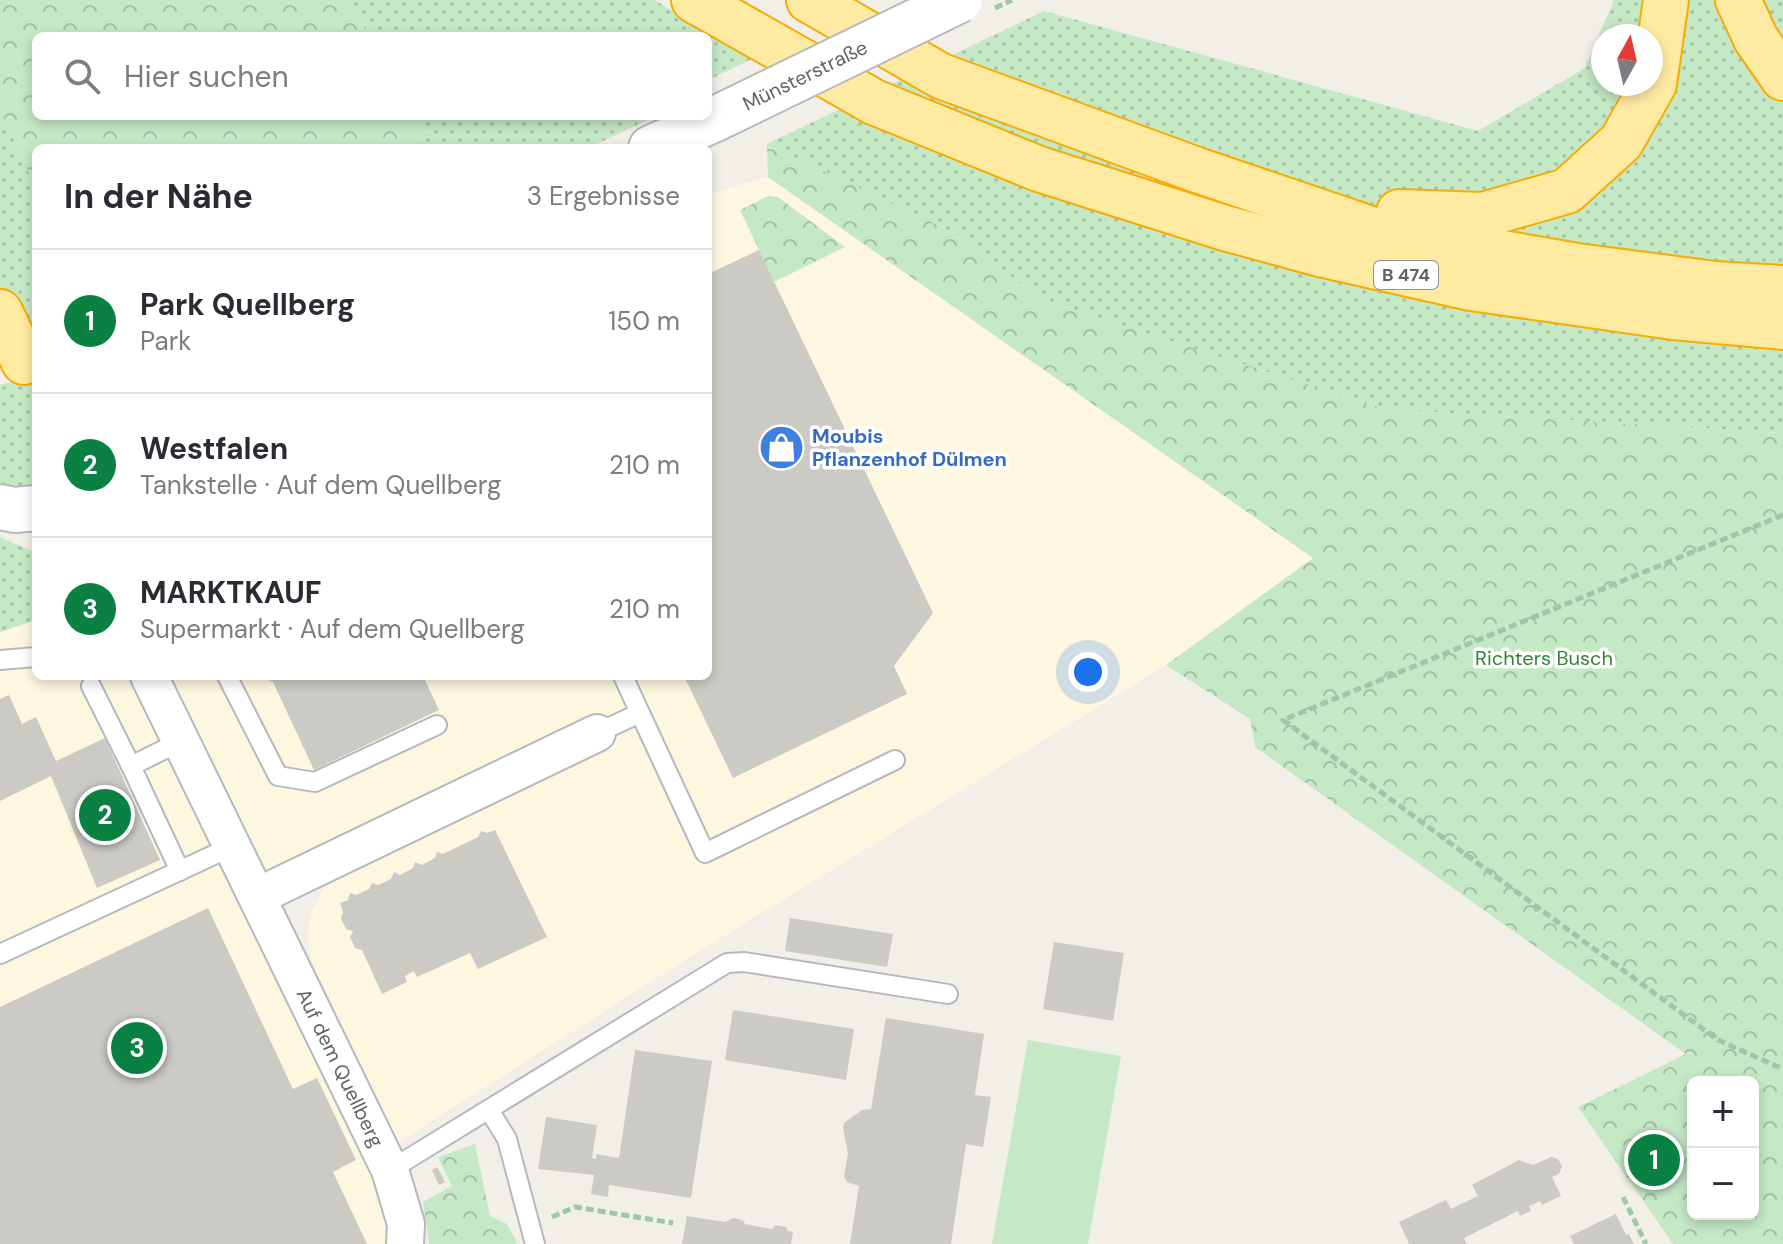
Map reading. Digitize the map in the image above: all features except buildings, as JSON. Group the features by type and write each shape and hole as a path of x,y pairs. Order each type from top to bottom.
{"highway":[{"name":"B 474","path":"694,0 874,102 1039,169 1225,228 1335,258 1471,288 1673,317 1783,327"},
{"name":"B 474","path":"809,0 941,76 1197,170 1380,232 1577,266 1715,284 1783,288"},
{"path":"1197,170 1381,211 1483,215 1567,191 1621,142 1654,84 1666,0"},
{"path":"1738,0 1756,39 1783,78"},
{"path":"0,312 20,363"}],"main road":[{"name":"Münsterstraße","path":"660,144 960,0"},
{"path":"0,507 32,508"}],"street":[{"name":"Auf dem Quellberg","path":"151,680 390,1170 406,1224 405,1244"},
{"path":"258,896 597,733"}],"lane":[{"path":"0,660 32,657"},
{"path":"229,680 278,776 315,782 437,725"},
{"path":"625,680 705,853 895,760"},
{"path":"91,686 180,871"},
{"path":"597,733 640,713"},
{"path":"131,766 181,741"},
{"path":"0,954 233,846"},
{"path":"390,1170 727,963 744,962 948,994"},
{"path":"489,1110 507,1139 532,1236"}],"path":[{"path":"1783,515 1283,720 1718,1040 1783,1069"},
{"path":"1623,1197 1646,1244"},
{"path":"532,1236 575,1207 673,1223"}],"shaded area":[{"path":"768,177 1314,559 1166,665 685,960 399,1142 311,961 308,937 311,913 324,888 344,869 259,896 405,1244 0,1244 0,632 32,621 32,680 712,680 712,193"}],"green space":[{"path":"0,0 349,0 367,32 32,32 32,120 416,120 425,136 414,144 32,144 32,179 0,110"},
{"path":"349,0 654,0 709,32 367,32"},
{"path":"1614,0 1783,0 1783,433 1384,409 1043,300 954,233 767,144 1044,11 1478,131 1585,68 1591,54 1591,96 1663,96 1663,24 1604,24"},
{"path":"712,34 754,58 712,78"},
{"path":"0,110 32,179 32,340 21,328 0,288"},
{"path":"416,120 648,120 596,144 414,144 425,136"},
{"name":"Richters Busch","path":"767,144 954,233 1043,300 1384,409 1783,433 1783,1244 1673,1244 1578,1107 1686,1054 1255,747 1250,719 1166,665 1313,558 768,177"},
{"path":"768,196 778,197 845,247 774,282 740,210"},
{"path":"14,381 32,384 32,485 23,487 0,483 0,385"},
{"path":"0,537 32,551 32,621 0,632"},
{"path":"1028,1040 1121,1056 1088,1244 992,1244"},
{"path":"475,1144 490,1216 507,1224 518,1244 429,1244 423,1202 452,1186 438,1157"}],"place":[{"name":"Moubis Pflanzenhof Dülmen","path":"781,447"},
{"name":"Westfalen","path":"105,815"},
{"name":"MARKTKAUF","path":"137,1048"},
{"name":"Park Quellberg","path":"1654,1160"}]}
